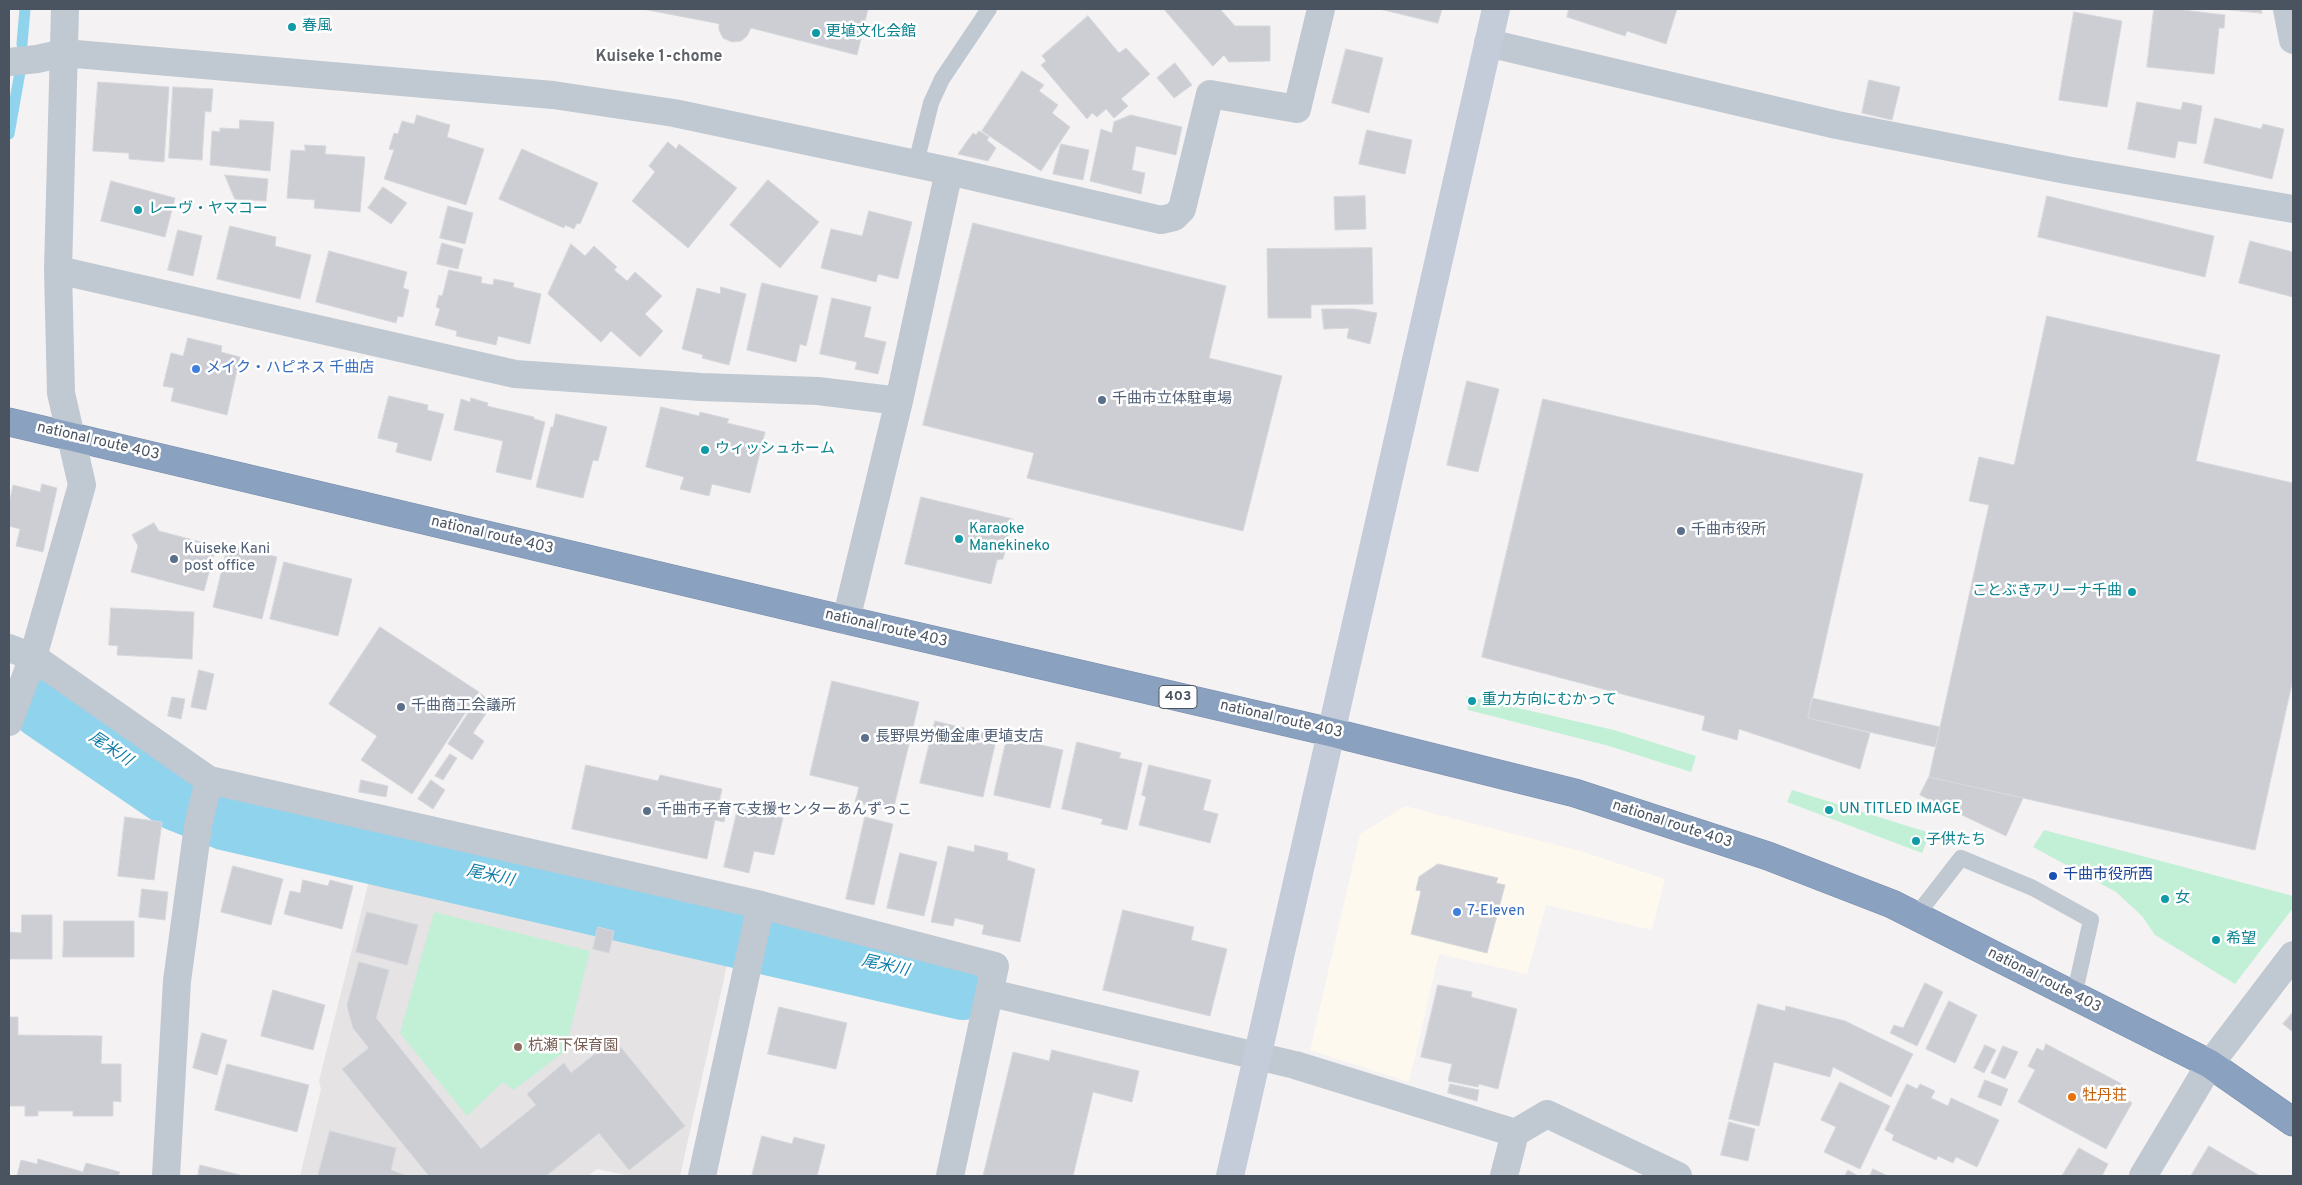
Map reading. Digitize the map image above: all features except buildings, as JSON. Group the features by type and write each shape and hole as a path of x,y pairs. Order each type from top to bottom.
{"highway":[{"name":"national route 403","path":"9,422 71,435 846,620 1330,732 1584,796 1768,856 1892,904 2210,1064 2293,1122"}],"street":[{"path":"9,722 21,652 82,485 61,393 58,270 65,9"},
{"path":"9,62 37,59 64,53 553,95 674,113 916,163 1161,220 1174,217 1182,209 1210,94 1297,109 1321,9"},
{"path":"1230,1176 1496,9"},
{"path":"2287,9 2293,40"},
{"path":"1488,43 1837,125 2066,170 2293,210"},
{"path":"846,620 899,400 949,171"},
{"path":"58,270 515,374 702,388 818,391 899,400"},
{"path":"21,652 208,784 995,966 991,993 950,1176"},
{"path":"166,1176 177,981 198,826 208,784"},
{"path":"702,1176 760,912"},
{"path":"2143,1176 2210,1064 2293,956"},
{"path":"991,993 1295,1065 1515,1133"},
{"path":"1504,1176 1515,1133 1547,1114 1678,1176"}],"lane":[{"path":"916,163 931,103 942,78 988,9"},
{"path":"1916,916 1962,858 2033,888 2091,920 2074,996"}],"shaded area":[{"path":"1405,806 1584,852 1665,879 1652,930 1546,905 1527,974 1439,954 1409,1082 1310,1050 1360,834"},
{"name":"杭瀬下保育園","path":"373,865 731,947 680,1176 629,1176 597,1169 588,1176 300,1176 321,1089 319,1081"}],"green space":[{"path":"1466,696 1614,730 1696,756 1691,772 1609,746 1468,710"},
{"path":"1792,790 1930,833 1922,853 1787,802"},
{"path":"2044,830 2293,896 2293,908 2235,984 2155,935 2142,916 2116,892 2033,847"},
{"path":"434,912 590,951 565,1051 514,1090 503,1082 467,1116 400,1033"}],"waterway":[{"name":"尾米川","path":"22,44 25,9"},
{"name":"尾米川","path":"9,134 20,72"},
{"name":"尾米川","path":"45,705 180,797 228,816 963,985"}],"place":[{"name":"春風","path":"292,27"},
{"name":"更埴文化会館","path":"816,33"},
{"name":"レーヴ・ヤマコー","path":"138,210"},
{"name":"メイク・ハピネス 千曲店","path":"196,369"},
{"name":"千曲市立体駐車場","path":"1102,400"},
{"name":"ウィッシュホーム","path":"705,450"},
{"name":"千曲市役所","path":"1681,531"},
{"name":"Karaoke Manekineko","path":"959,539"},
{"name":"Kuiseke Kani post office","path":"174,559"},
{"name":"ことぶきアリーナ千曲","path":"2132,592"},
{"name":"重力方向にむかって","path":"1472,701"},
{"name":"千曲商工会議所","path":"401,707"},
{"name":"長野県労働金庫 更埴支店","path":"865,738"},
{"name":"UN TITLED IMAGE","path":"1829,810"},
{"name":"千曲市子育て支援センターあんずっこ","path":"647,811"},
{"name":"子供たち","path":"1916,841"},
{"name":"千曲市役所西","path":"2053,876"},
{"name":"女","path":"2165,899"},
{"name":"7-Eleven","path":"1457,912"},
{"name":"希望","path":"2216,940"},
{"name":"杭瀬下保育園","path":"518,1047"},
{"name":"牡丹荘","path":"2072,1097"}],"district":[{"name":"Kuiseke 1-chome","path":"659,58"}]}
